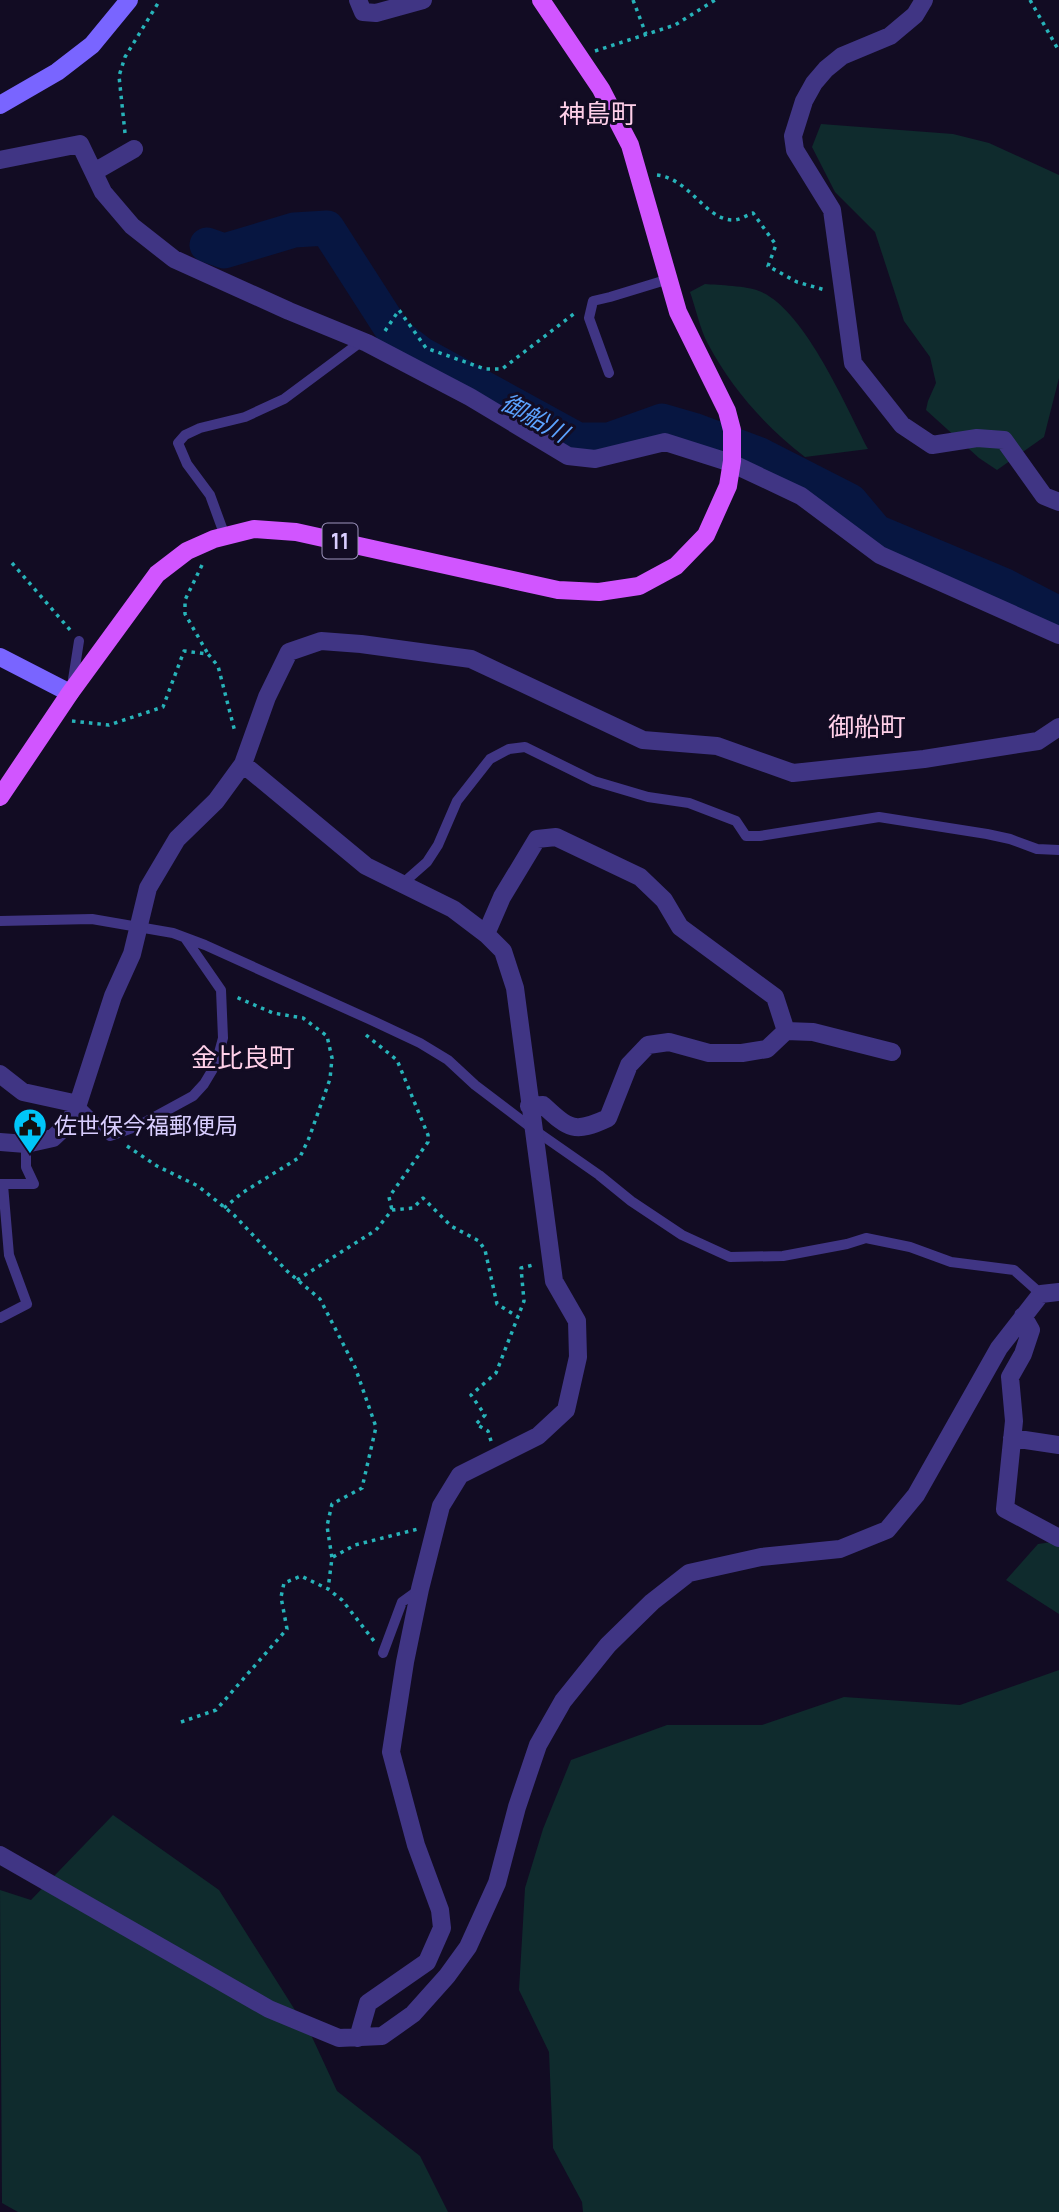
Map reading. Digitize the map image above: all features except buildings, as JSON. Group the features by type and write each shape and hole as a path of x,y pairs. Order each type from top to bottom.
{"main road":[{"name":"11","path":"0,797 70,693 157,574 187,551 219,538 254,529 296,532 558,590 599,592 639,586 676,566 706,535 728,486 732,462 732,430 727,411 678,312 630,145 601,89 541,0"}],"street":[{"path":"0,105 57,72 92,45 129,0"},
{"path":"358,0 363,12 376,13 423,0"},
{"path":"923,0 915,15 890,36 842,56 825,69 804,101 793,136 795,150 832,210 853,363 902,425 932,445 977,438 1004,440 1044,496 1059,502"},
{"path":"0,160 80,144 103,192 132,226 174,259 369,344 470,397 568,456 595,459 665,442 732,462 801,496 880,555 1059,634"},
{"path":"94,172 131,151"},
{"path":"0,1142 26,1144 53,1139 69,1123 78,1104 113,996 132,954 148,888 177,839 216,801 243,765 267,697 289,652 321,641 471,659 643,740 717,746 793,773 924,759 1038,741 1059,727"},
{"path":"0,657 70,693"},
{"path":"243,765 366,866 453,908 486,933 503,951 515,988 554,1281 577,1321 578,1357 566,1410 538,1436 460,1475 442,1506 420,1589 391,1752 416,1845 440,1910 442,1928 427,1962 368,2003 358,2038"},
{"path":"486,933 502,897 537,839 556,837 640,877 664,900 680,928 775,997 786,1031"},
{"path":"529,1106 543,1105 564,1125 586,1128 608,1118 629,1065 648,1045 668,1042 709,1053 742,1054 767,1049 786,1031 813,1032 892,1052"},
{"path":"0,1074 23,1092 78,1104"},
{"path":"0,1855 269,2009 339,2038 382,2036 413,2014 447,1976 468,1947 497,1883 517,1807 538,1745 563,1701 608,1645 652,1602 689,1573 761,1557 840,1549 887,1530 916,1495 999,1348 1023,1316 1050,1293"},
{"path":"1023,1316 1031,1330 1023,1354 1010,1377 1014,1421 1005,1509 1059,1538"},
{"path":"1012,1438 1059,1445"}],"lane":[{"path":"609,373 589,318 593,301 668,279"},
{"path":"219,538 210,495 187,464 178,443 186,435 200,428 245,417 284,400 369,344"},
{"path":"70,693 79,641"},
{"path":"402,884 427,862 438,845 457,801 490,759 509,749 525,747 594,781 648,797 689,803 736,821 746,836 879,817 987,834 1037,849 1059,850"},
{"path":"0,921 92,919 173,933 420,1043 448,1060 475,1085 631,1201 682,1235 730,1256 783,1256 866,1238 910,1247 951,1262 1014,1270 1050,1293"},
{"path":"78,1104 110,1136 138,1126 193,1096 204,1084 216,1064 223,1038 221,990 184,937"},
{"path":"0,1318 27,1304 9,1255 2,1185 34,1184 26,1167 26,1144"},
{"path":"383,1653 402,1602 420,1589"}],"path":[{"path":"131,151 119,76 125,57 160,0"},
{"path":"633,0 646,34"},
{"path":"579,56 675,24 715,0"},
{"path":"1030,0 1059,51"},
{"path":"638,173 667,176 681,184 718,216 734,221 753,212 776,245 768,266 797,282 844,296"},
{"path":"369,344 399,310 426,348 485,369 502,369 578,311 591,311"},
{"path":"219,538 185,600 185,614 218,666 243,765"},
{"path":"12,563 79,641"},
{"path":"53,718 109,725 163,707 184,651 208,654"},
{"path":"221,990 273,1013 303,1018 327,1036 332,1058 330,1079 300,1157 242,1193 224,1208"},
{"path":"359,1029 397,1060 428,1135 428,1142 388,1198 392,1210"},
{"path":"110,1136 157,1166 198,1186 224,1208 320,1300 355,1367 376,1427 362,1488 332,1504 327,1526 332,1558 328,1589"},
{"path":"297,1280 376,1230 392,1210 413,1208 423,1198 452,1226 479,1241 485,1250 497,1304 518,1317"},
{"path":"482,1447 491,1441 488,1431 476,1424 485,1415 471,1395 496,1373 524,1301 521,1268 537,1264"},
{"path":"332,1558 355,1545 437,1524"},
{"path":"181,1722 216,1710 287,1629 281,1597 284,1583 301,1576 328,1589 342,1600 383,1653"}],"green space":[{"path":"821,124 953,134 989,143 1059,175 1059,378 1044,437 997,470 979,458 926,410 936,383 930,357 904,321 875,232 835,192 812,147"},
{"path":"705,284 754,289 776,301 792,317 836,385 868,449 805,457 776,433 739,391 717,361 705,338 690,292"},
{"path":"1059,1541 1059,1614 1006,1580 1038,1544"},
{"path":"1059,1670 1059,2212 583,2212 582,2202 553,2148 549,2052 519,1990 525,1888 543,1829 571,1760 667,1725 762,1725 844,1697 960,1705"},
{"path":"113,1815 219,1890 312,2037 337,2091 420,2156 448,2212 18,2212 2,2203 0,1890 31,1900"}],"waterway":[{"name":"御船川","path":"207,245 224,251 294,230 327,228 395,334 421,354 578,440 609,440 662,421 693,430 760,455 850,501 876,532 1005,586 1059,614"}],"place":[{"name":"佐世保今福郵便局","path":"30,1155"}],"district":[{"name":"神島町","path":"598,113"},
{"name":"御船町","path":"867,726"},
{"name":"金比良町","path":"243,1057"}]}
